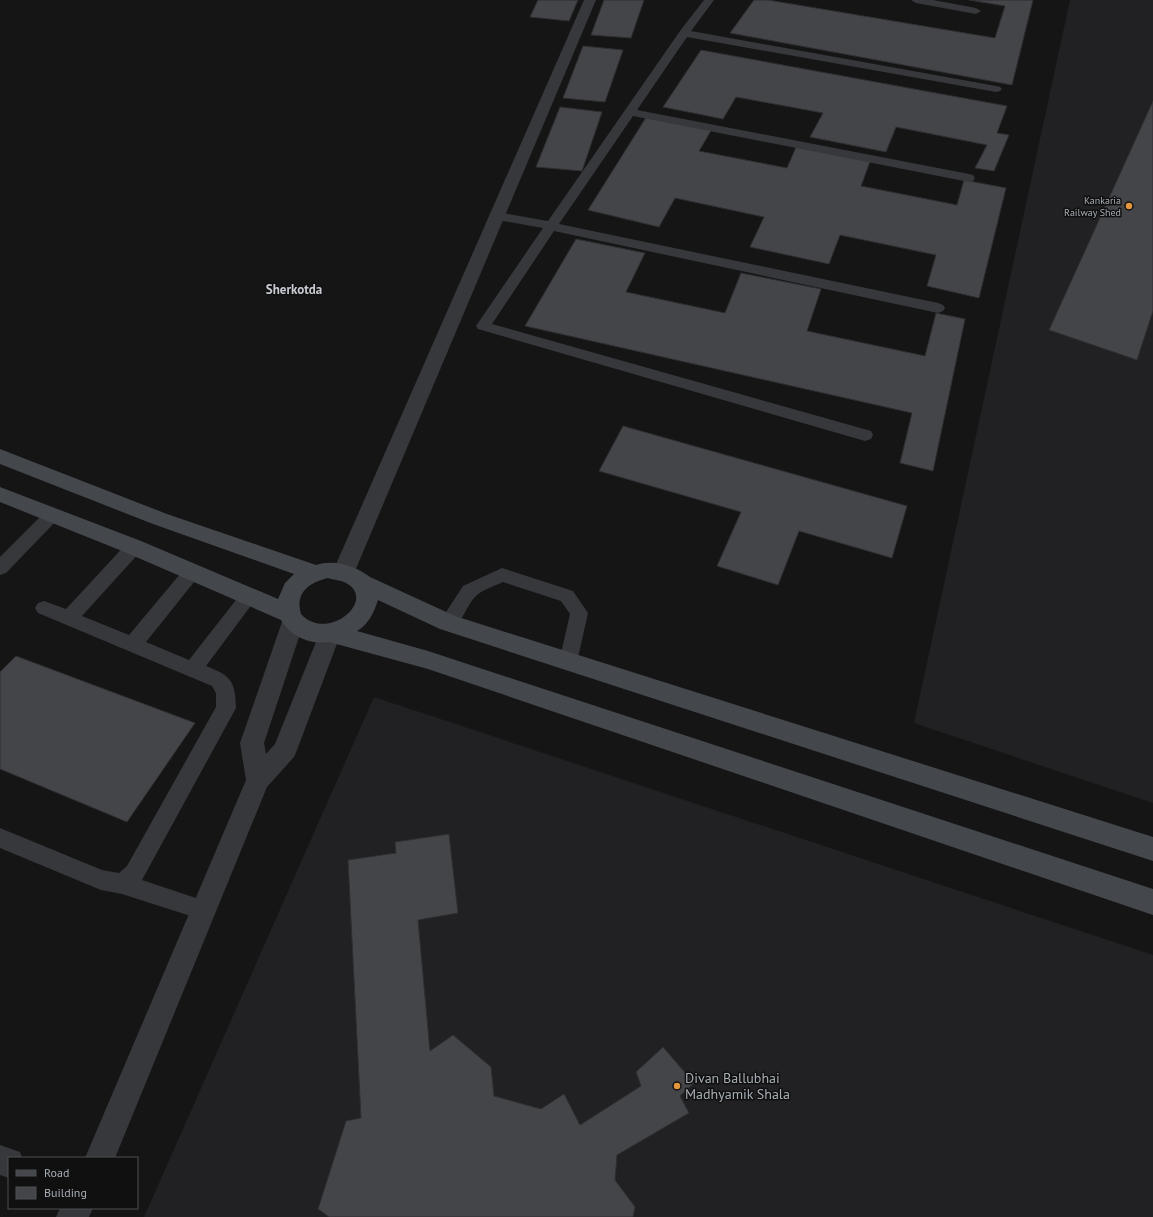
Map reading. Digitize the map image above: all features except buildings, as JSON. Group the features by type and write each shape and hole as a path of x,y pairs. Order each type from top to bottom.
{"main road":[{"path":"0,456 160,519 314,573"},
{"path":"0,494 134,547 249,596 291,618 304,630 317,634 330,633 345,629 354,623 363,613 368,602 368,594 365,584"},
{"path":"291,618 287,602 290,592 298,582 314,573 328,570 344,571 356,575 365,584 448,623 1153,849"},
{"path":"330,633 428,660 1153,902"}],"street":[{"path":"344,571 590,0"},
{"path":"258,780 252,743 291,618"},
{"path":"100,1157 258,780 285,750 330,633"}],"lane":[{"path":"709,0 684,32 483,326 866,435"},
{"path":"916,0 976,11"},
{"path":"684,32 996,89"},
{"path":"630,112 969,178"},
{"path":"497,216 551,226 938,308"},
{"path":"0,568 52,515"},
{"path":"69,618 134,547"},
{"path":"133,644 192,572"},
{"path":"448,623 469,591 502,575 567,596 579,613 568,662"},
{"path":"193,669 249,596"},
{"path":"44,608 219,680 226,692 226,708 135,872 122,884"},
{"path":"0,838 101,880 122,884 203,910"}],"shaded area":[{"path":"1070,0 1153,0 1153,803 914,723"},
{"name":"Divan Ballubhai Madhyamik Shala","path":"374,697 1153,955 1153,1217 144,1217"}],"place":[{"name":"Kankaria Railway Shed","path":"1129,206"},
{"name":"Divan Ballubhai Madhyamik Shala","path":"677,1086"}],"district":[{"name":"Sherkotda","path":"294,289"}]}
